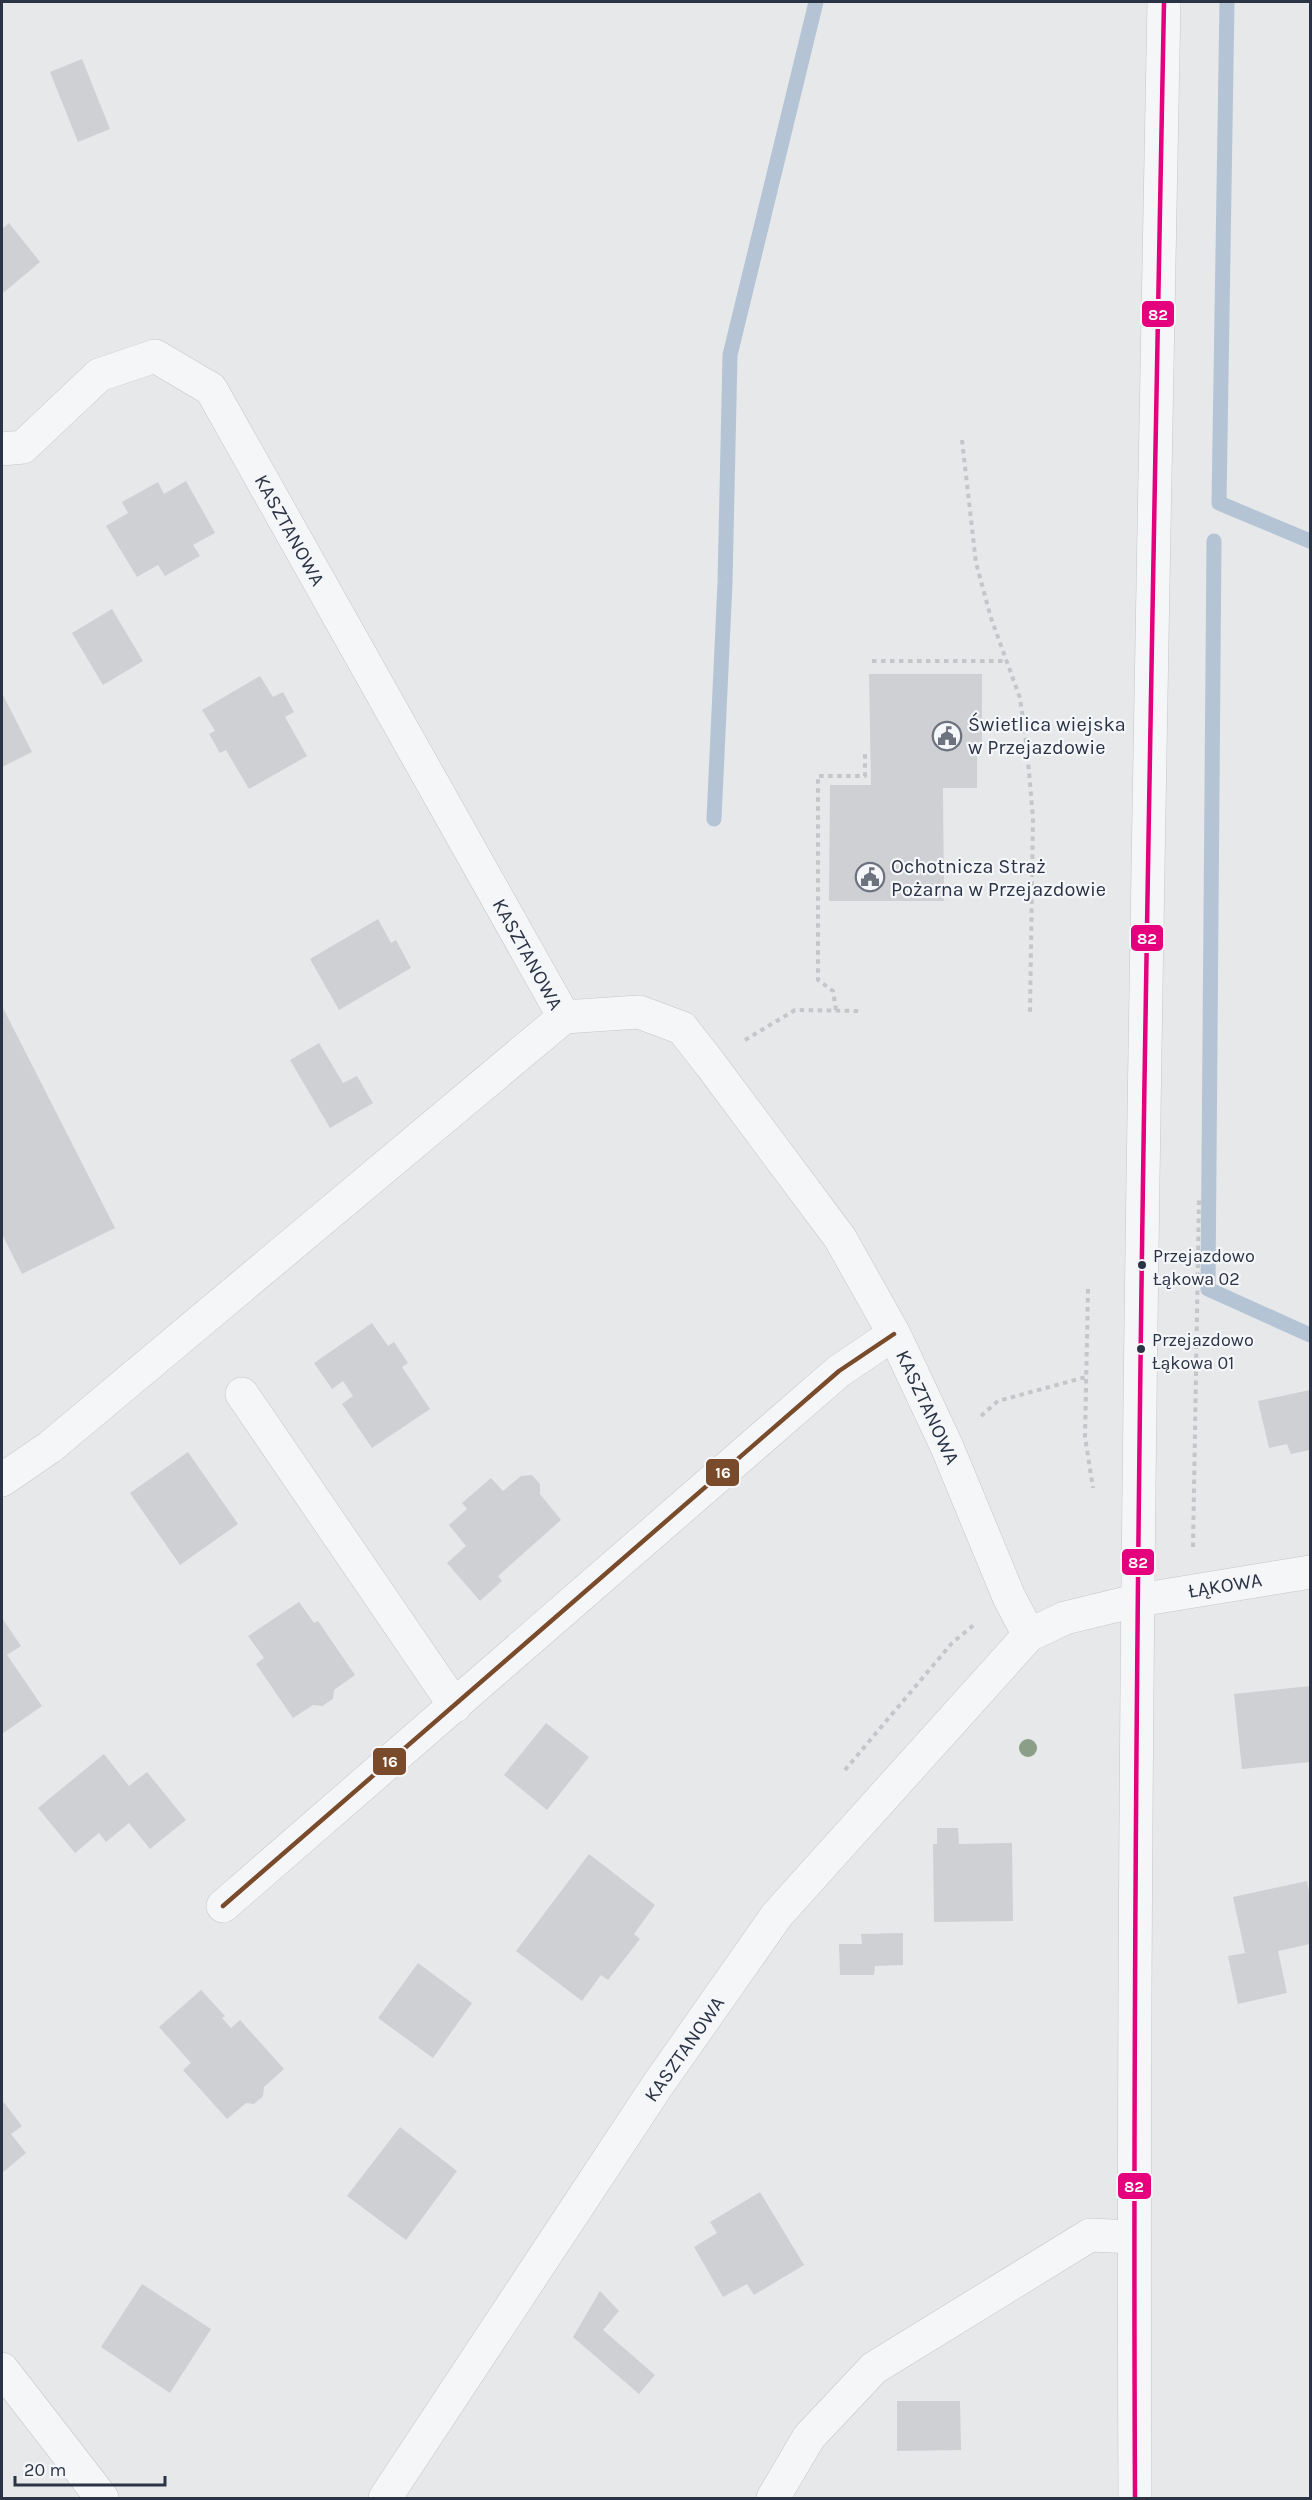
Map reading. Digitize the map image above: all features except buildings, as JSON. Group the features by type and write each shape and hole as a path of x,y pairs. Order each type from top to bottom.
{"street":[{"path":"1135,2499 1134,2237 1142,1197 1164,2"},
{"name":"KASZTANOWA","path":"2,449 23,447 99,375 155,356 211,389 564,1017 639,1012 682,1028 840,1238 894,1335 947,1447 1009,1597 1029,1635"},
{"path":"2,1480 50,1448 564,1017"},
{"path":"223,1906 839,1371 894,1335"},
{"path":"242,1394 455,1706"},
{"name":"ŁĄKOWA","path":"1139,1600 1311,1572"},
{"name":"KASZTANOWA","path":"385,2499 651,2096 777,1915 1029,1635 1065,1618 1139,1600"},
{"path":"773,2499 809,2437 874,2368 1090,2235 1134,2237"},
{"path":"2,2369 102,2499"}],"path":[{"path":"962,440 976,562 991,618 1020,698 1033,818 1030,1012"},
{"path":"872,661 1006,661"},
{"path":"836,1010 833,991 818,980 818,776 866,776 865,754"},
{"path":"741,1043 795,1010 862,1011"},
{"path":"1192,1530 1199,1199"},
{"path":"1088,1289 1085,1437 1094,1492"},
{"path":"947,1447 998,1401 1086,1377"}],"waterway":[{"path":"714,819 725,583 730,355 816,2"},
{"path":"1227,2 1219,503 1310,541"},
{"path":"1214,541 1208,1289 1310,1335"}],"transit line":[{"name":"82","path":"1135,2498 1134,2186 1138,1562 1164,2"},
{"name":"16","path":"223,1906 839,1371 894,1334"}],"place":[{"name":"Świetlica wiejska w Przejazdowie","path":"947,736"},
{"name":"Ochotnicza Straż Pożarna w Przejazdowie","path":"870,877"},
{"name":"Przejazdowo Łąkowa 02","path":"1142,1265"},
{"name":"Przejazdowo Łąkowa 01","path":"1141,1349"}]}
